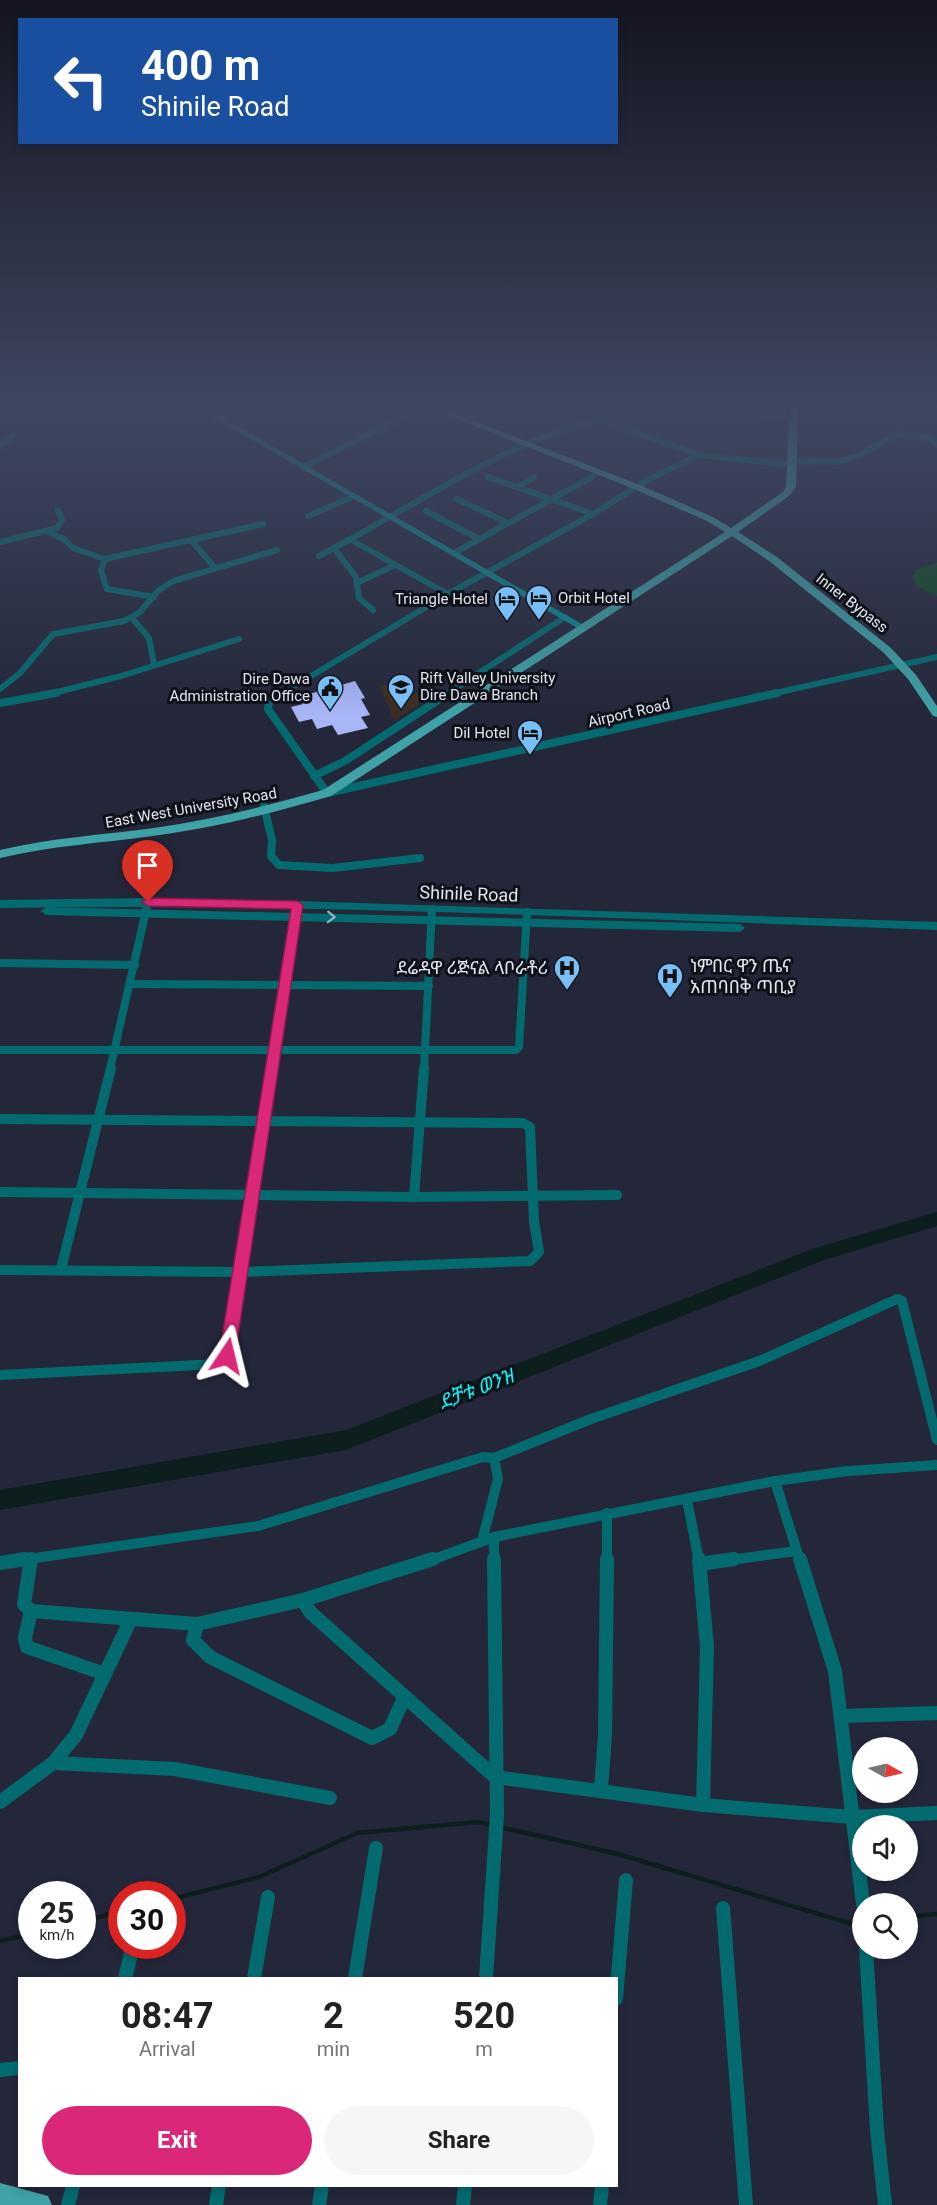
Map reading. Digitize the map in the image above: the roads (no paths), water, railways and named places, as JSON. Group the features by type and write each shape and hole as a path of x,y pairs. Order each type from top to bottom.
{"main road":[{"path":"380,511 574,622"},
{"name":"Inner Bypass","path":"693,511 730,528 773,559 907,664 937,700"},
{"name":"East West University Road","path":"0,854 9,846 155,832 264,809 324,791 527,659 574,622 758,511"},
{"name":"Inner Bypass","path":"907,664 937,714"},
{"path":"0,2196 39,2205"}],"street":[{"path":"308,516 320,511"},
{"path":"319,556 405,511"},
{"path":"426,511 479,539"},
{"path":"482,511 508,523"},
{"path":"454,553 529,511"},
{"path":"585,511 593,514"},
{"path":"324,791 268,709 269,702 448,594 598,511"},
{"path":"0,542 46,531 61,523 62,517 58,512"},
{"path":"46,531 64,539 73,548 105,559 263,524"},
{"path":"191,540 214,567"},
{"path":"351,540 448,594"},
{"path":"334,548 349,565 357,583 359,598 373,610"},
{"path":"0,689 23,671 53,634 132,618 173,582 214,567 277,550"},
{"path":"105,559 101,570 107,589 154,597"},
{"path":"357,583 395,565"},
{"path":"132,618 146,631 154,649 154,664"},
{"path":"314,776 345,761 574,622"},
{"path":"0,703 55,693 239,639"},
{"name":"Airport Road","path":"324,791 937,657"},
{"path":"264,809 272,840 271,856 279,865 333,868 420,858"},
{"name":"Shinile Road","path":"0,904 433,914 937,933"},
{"path":"60,1269 99,1119 148,907"},
{"name":"Shinile Road","path":"0,912 148,907"},
{"path":"0,1375 219,1364 227,1356 254,1196 296,910"},
{"path":"414,1197 421,1121 433,914"},
{"path":"0,1050 114,1052 518,1049 527,917"},
{"name":"Shinile Road","path":"527,917 937,926"},
{"path":"0,963 135,964"},
{"path":"131,984 429,986"},
{"path":"0,1119 421,1121 527,1124 530,1127 533,1194 539,1252 530,1260 242,1272 0,1270"},
{"path":"0,1192 414,1197 533,1194 617,1195"},
{"path":"0,1563 258,1526 483,1457 494,1458 591,1419 762,1360 897,1299 902,1301 937,1440"},
{"path":"486,1977 497,1815 496,1627 488,1539 498,1479 498,1465 494,1458"},
{"path":"31,1558 24,1604 31,1611 197,1624 303,1600 438,1558 488,1539 607,1513 687,1500 775,1480 848,1471 937,1466"},
{"path":"303,1600 310,1612 495,1777 703,1805 852,1817 835,1671 775,1480"},
{"path":"687,1500 700,1564 707,1647 703,1805"},
{"path":"601,1790 605,1736 607,1513"},
{"path":"700,1564 796,1551"},
{"path":"31,1611 25,1638 27,1647 105,1674"},
{"path":"0,1802 53,1763 76,1736 131,1619"},
{"path":"197,1624 194,1640 210,1657 372,1738 380,1738 390,1730 404,1698"},
{"path":"841,1716 937,1713"},
{"path":"53,1763 175,1769 330,1798"},
{"path":"894,1815 937,1813"},
{"path":"355,1977 376,1848"},
{"path":"618,1977 626,1880"},
{"path":"254,1977 268,1898"},
{"path":"723,1908 746,2205"},
{"path":"125,1977 130,1959"},
{"path":"867,1959 877,2130 885,2205"},
{"path":"0,2070 18,2068"},
{"path":"68,2205 73,2187"},
{"path":"216,2205 219,2187"},
{"path":"319,2205 322,2187"},
{"path":"463,2205 465,2187"},
{"path":"600,2205 602,2187"}],"waterway":[{"name":"ደቻቱ ወንዝ","path":"0,1500 346,1440 821,1253 937,1219"},
{"path":"186,1895 259,1877 357,1833 478,1822 493,1825"},
{"path":"500,1827 618,1854 852,1923"},
{"path":"96,1918 108,1914"},
{"path":"918,1916 937,1914"},
{"path":"0,1941 18,1937"}],"place":[{"name":"Orbit Hotel","path":"539,621"},
{"name":"Triangle Hotel","path":"507,622"},
{"name":"Rift Valley University Dire Dawa Branch","path":"401,710"},
{"name":"Dire Dawa Administration Office","path":"330,711"},
{"name":"Dil Hotel","path":"530,756"},
{"name":"ደሬዳዋ ሪጅናል ላቦራቶሪ","path":"567,991"},
{"name":"ነምበር ዋን ጤና አጠባበቅ ጣቢያ","path":"670,999"}]}
